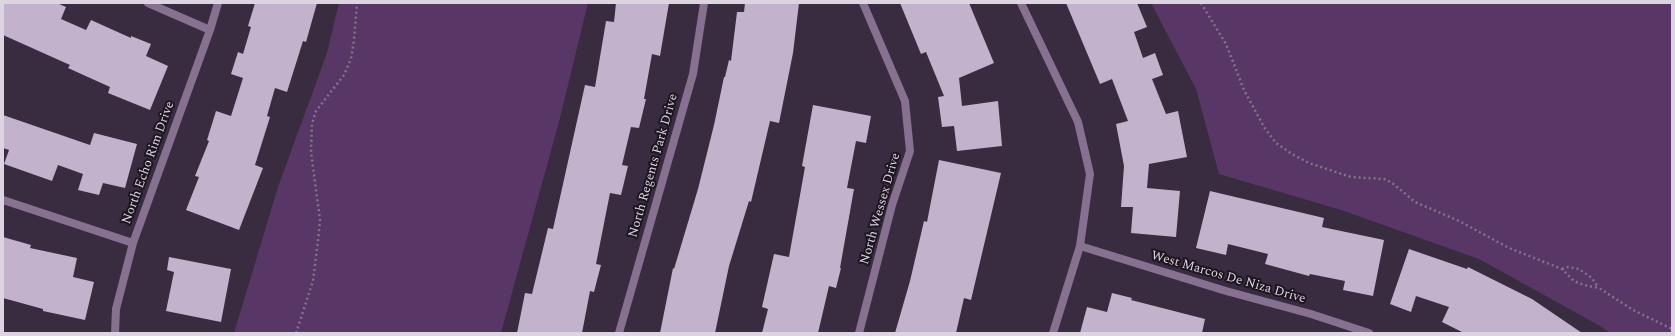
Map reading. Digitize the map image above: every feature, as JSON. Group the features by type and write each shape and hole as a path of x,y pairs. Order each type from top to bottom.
{"street":[{"path":"148,3 210,30"},
{"name":"North Echo Rim Drive","path":"115,333 116,309 133,243 210,30 218,3"},
{"name":"North Regents Park Drive","path":"619,333 693,74 704,3"},
{"name":"North Wessex Drive","path":"859,333 892,205 910,151 905,101 863,3"},
{"path":"1021,3 1078,122 1090,174 1080,246 1053,333"},
{"path":"3,200 133,243"},
{"name":"West Marcos De Niza Drive","path":"1080,246 1311,314 1369,333"}],"path":[{"path":"296,333 313,281 320,220 311,152 312,124 316,112 344,75 351,59 356,28 357,3"},
{"path":"1201,3 1226,44 1244,90 1254,109 1276,143 1292,154 1328,170 1351,177 1384,179 1391,182 1401,192 1421,205 1459,221 1509,248 1562,269 1574,280 1584,285 1599,288 1633,310 1672,329"},
{"path":"1562,269 1568,267 1580,269 1592,278 1599,288"}],"shaded area":[{"path":"339,3 588,3 560,118 501,333 234,333 278,187 327,53"},
{"path":"1151,3 1672,3 1672,333 1610,333 1479,259 1341,210 1219,174 1196,89"}],"building":[{"path":"3,3 57,3 66,7 61,19 86,30 91,20 131,38 131,36 151,44 146,56 168,66 150,110 108,93 110,87 68,68 70,65 3,35"},
{"path":"255,3 317,3 306,42 303,41 287,92 275,88 267,116 270,117 255,165 263,168 239,230 186,210 199,177 195,176 209,141 207,140 216,111 231,116 243,78 231,74 238,52 243,54 251,27 248,26"},
{"path":"616,3 669,3 660,56 652,54 644,99 646,99 639,128 631,127 622,165 628,166 621,195 610,193 596,264 601,265 594,292 590,291 582,333 517,333 525,293 532,294 548,228 553,229 585,85 595,87 606,21 614,22"},
{"path":"745,3 799,3 793,53 779,123 770,121 751,202 749,201 729,266 715,333 660,333 673,268 674,269 698,189 724,77 729,60 731,61 737,12 744,12"},
{"path":"900,3 969,3 994,63 959,78 962,106 998,101 1002,146 957,151 954,126 942,127 938,97 944,96 926,52 921,54"},
{"path":"1066,3 1137,3 1147,27 1134,32 1143,58 1155,53 1163,75 1152,79 1166,114 1178,111 1187,157 1149,164 1147,188 1180,191 1176,237 1131,233 1133,207 1121,207 1124,166 1116,124 1128,121 1112,79 1100,84"},
{"path":"813,105 871,116 866,143 856,141 847,188 854,189 841,268 836,288 829,286 818,333 762,333 768,309 762,307 774,254 789,257 805,167 802,166"},
{"path":"3,115 90,145 94,133 137,144 125,188 103,183 99,195 78,190 83,174 58,165 52,181 4,164 9,150 3,148"},
{"path":"939,160 1001,173 971,300 964,298 956,333 895,333 910,281 924,221 927,222"},
{"path":"1210,191 1324,218 1322,227 1384,240 1373,296 1343,290 1345,281 1310,274 1309,276 1265,264 1268,254 1228,244 1226,255 1196,248"},
{"path":"3,237 31,245 30,248 77,258 73,277 94,282 85,320 43,311 43,309 3,298"},
{"path":"1409,249 1467,269 1468,267 1532,299 1582,333 1464,333 1442,322 1449,307 1416,296 1411,312 1390,304"},
{"path":"169,257 231,269 221,322 166,311 174,272 167,270"},
{"path":"1112,293 1132,298 1131,300 1205,319 1202,333 1080,333 1087,307 1107,312"}]}
